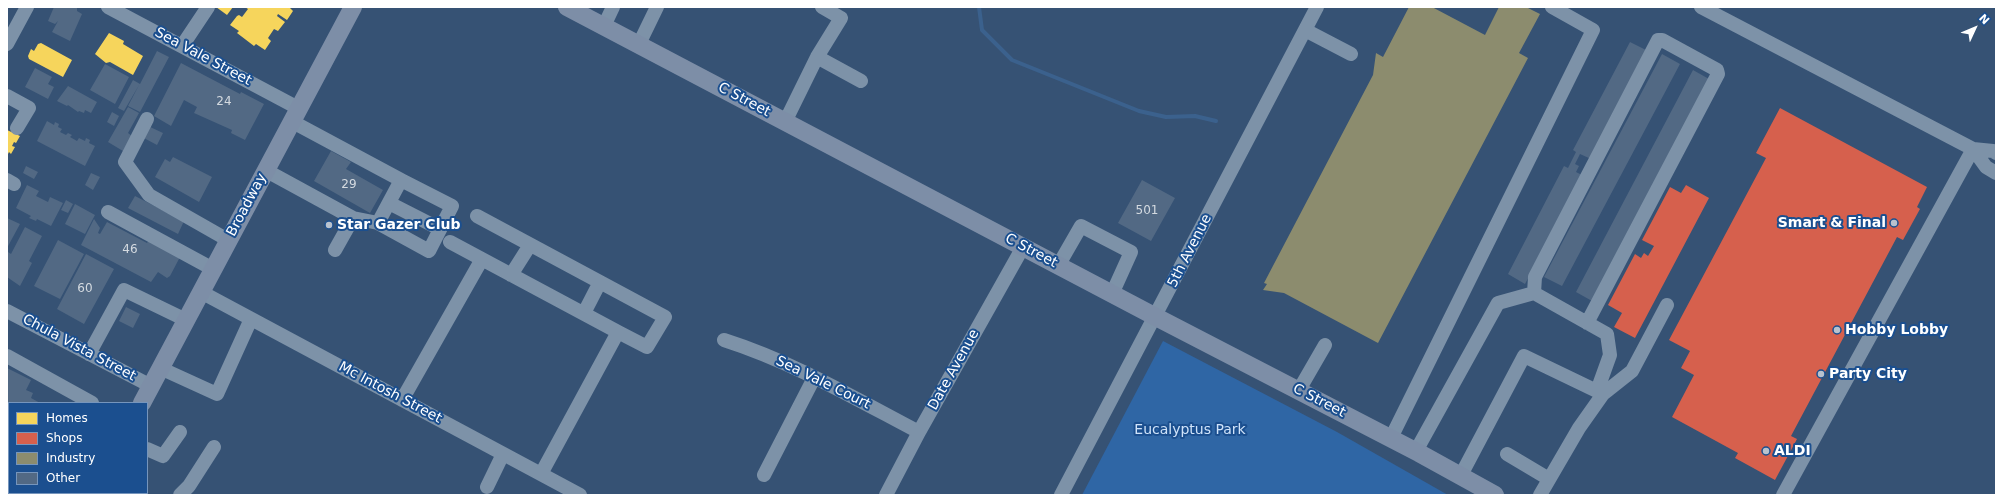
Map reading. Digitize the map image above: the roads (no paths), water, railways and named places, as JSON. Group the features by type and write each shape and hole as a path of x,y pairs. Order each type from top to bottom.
{"main road":[{"name":"Broadway","path":"143,402 294,114 353,7"},
{"name":"C Street","path":"567,7 1058,266 1416,451 1460,477 1495,495"}],"street":[{"path":"7,44 27,7"},
{"name":"Sea Vale Street","path":"108,7 182,46 401,180 452,206 440,229"},
{"path":"182,46 208,7"},
{"path":"604,26 613,7"},
{"path":"639,44 657,7"},
{"path":"785,122 818,57 842,18 822,7"},
{"name":"5th Avenue","path":"1061,495 1156,317 1268,98 1317,7"},
{"path":"1391,438 1593,30 1552,7"},
{"path":"1701,7 1973,149 1993,151 1996,153"},
{"path":"1305,30 1351,54"},
{"path":"1534,293 1535,276 1658,40 1662,40 1717,70 1718,74 1587,323"},
{"path":"818,57 860,81"},
{"path":"7,96 29,108 17,128"},
{"path":"147,119 125,162 149,195 228,240"},
{"path":"1973,149 1986,166 1996,173"},
{"path":"1783,495 1973,149"},
{"path":"265,170 353,218 378,223 429,251 440,229 389,203"},
{"path":"378,223 401,180"},
{"path":"108,212 213,269"},
{"path":"450,242 647,347 665,317 477,216"},
{"path":"335,250 353,218"},
{"path":"1058,266 1081,226 1131,252 1112,294"},
{"path":"511,275 530,245"},
{"name":"Date Avenue","path":"886,495 919,432 1022,247"},
{"path":"402,400 482,260"},
{"path":"584,313 600,282"},
{"path":"89,354 124,290 186,320"},
{"name":"Mc Intosh Street","path":"201,292 579,495"},
{"path":"1416,451 1498,302 1534,293 1607,334 1610,355 1600,392 1540,495"},
{"path":"1600,392 1632,371 1667,305"},
{"name":"Chula Vista Street","path":"7,310 151,386"},
{"path":"160,368 217,394 251,319"},
{"path":"541,474 618,332"},
{"name":"Sea Vale Court","path":"724,340 755,350 814,378 919,432"},
{"path":"1299,390 1325,345"},
{"path":"7,356 90,402"},
{"path":"1460,477 1524,356 1600,392"},
{"path":"764,475 814,378"},
{"path":"148,449 163,456 180,432"},
{"path":"180,495 189,486 214,447"},
{"path":"487,487 503,454"},
{"path":"1507,454 1549,479"}],"waterway":[{"path":"979,7 982,30 1012,60 1139,111 1166,117 1195,116 1216,121"}],"place":[{"name":"Smart & Final","path":"1894,223"},
{"name":"Star Gazer Club","path":"329,225"},
{"name":"Hobby Lobby","path":"1837,330"},
{"name":"Party City","path":"1821,374"},
{"name":"ALDI","path":"1766,451"}],"park label":[{"name":"Eucalyptus Park","path":"1190,430"}]}
